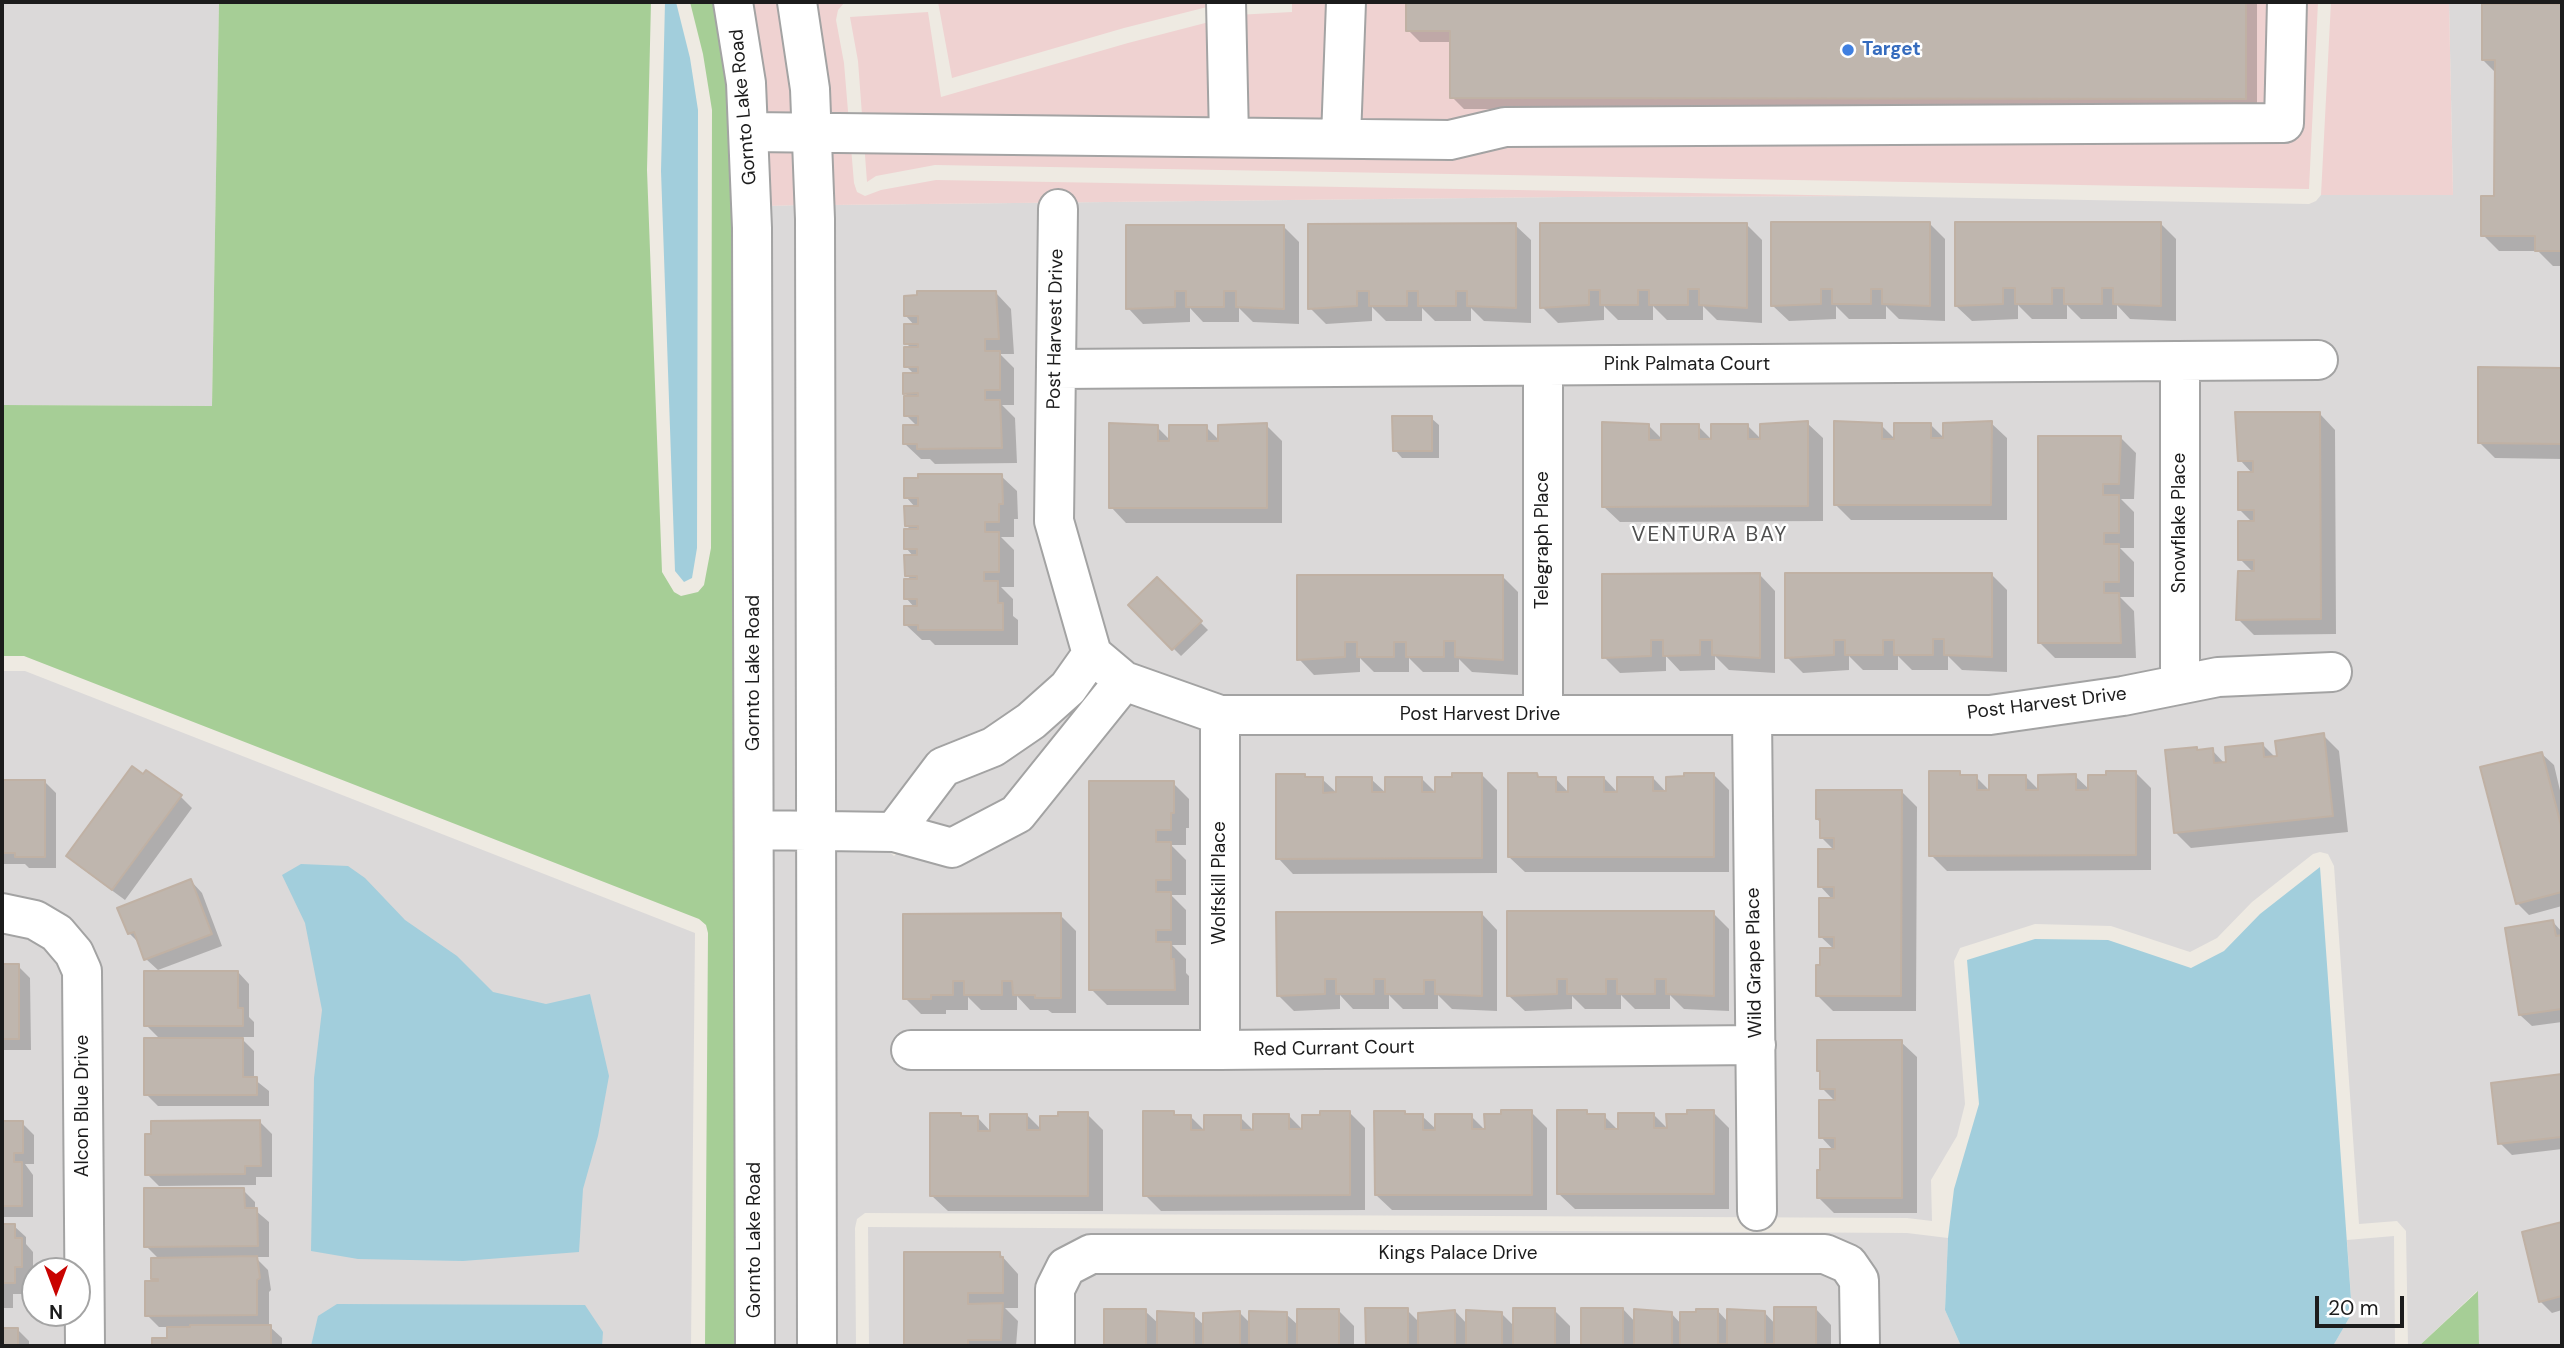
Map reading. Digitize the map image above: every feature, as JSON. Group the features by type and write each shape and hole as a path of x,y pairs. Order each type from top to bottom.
{"street":[{"name":"Gornto Lake Road","path":"733,2 743,60 750,132 752,228 755,1346"},
{"path":"797,2 810,89 813,131 818,831 817,1346"},
{"path":"1226,2 1228,137"},
{"path":"1341,138 1346,2"},
{"path":"750,132 1450,140 1506,127 2284,123 2287,2"},
{"name":"Post Harvest Drive","path":"1058,209 1054,521 1092,654 1124,681 1220,715 1990,715 2123,696 2218,677 2332,672"},
{"name":"Pink Palmata Court","path":"1056,369 2318,360"},
{"name":"Snowflake Place","path":"2180,361 2180,684"},
{"name":"Telegraph Place","path":"1543,366 1543,715"},
{"path":"894,832 943,767 993,747 1031,721 1068,688 1092,654"},
{"path":"754,830 894,832 952,848 1017,814 1124,681"},
{"name":"Wolfskill Place","path":"1220,715 1220,1050"},
{"name":"Wild Grape Place","path":"1752,715 1757,1211"},
{"path":"993,747 1038,787"},
{"name":"Alcon Blue Drive","path":"2,913 34,920 57,933 74,953 82,971 85,1346"},
{"name":"Red Currant Court","path":"911,1050 1756,1045"},
{"name":"Kings Palace Drive","path":"1055,1346 1055,1289 1066,1267 1091,1254 1825,1254 1848,1264 1860,1280 1860,1346"}],"shaded area":[{"path":"2,2 219,2 212,406 2,405"},
{"path":"748,2 781,2 795,91 800,205 767,206"},
{"path":"812,2 862,2 844,3 838,10 836,20 844,63 854,183 857,192 865,196 881,190 936,180 1866,196 831,205"},
{"path":"938,2 1227,2 1124,28 952,78"},
{"path":"1292,2 2318,2 2309,189 935,165 876,176 867,182 858,61 850,17 928,12 941,97 1236,15 1292,12"},
{"path":"2331,2 2449,2 2453,195 2321,195"},
{"path":"2449,2 2562,2 2562,1346 2479,1346 2477,1291 2419,1346 2408,1346 2406,1231 2397,1221 2359,1224 2334,866 2328,854 2320,852 2313,854 2252,902 2217,938 2190,952 2111,926 2035,924 1960,948 1954,961 1965,1104 1957,1136 1931,1180 1932,1221 1907,1218 865,1213 857,1219 855,1228 856,1346 833,1346 833,848 887,849 894,856 899,851 949,865 1007,800 950,829 882,811 881,814 833,813 831,205 1866,196 2309,204 2321,195 2453,195"},
{"path":"800,205 802,813 770,813 767,206"},
{"path":"2,671 25,671 695,933 691,1346 2,1346"},
{"path":"770,848 802,848 802,1346 771,1346"},
{"path":"868,1227 1907,1233 1948,1238 1945,1310 1961,1346 869,1346"},
{"path":"2394,1236 2395,1346 2333,1346 2352,1313 2347,1240"}],"green space":[{"path":"219,2 651,2 647,170 662,572 674,592 681,596 698,592 704,585 711,548 712,110 703,54 690,2 716,2 734,133 740,1346 705,1346 706,925 699,919 24,656 2,656 2,405 212,406"},
{"path":"2478,1291 2479,1346 2419,1346"}],"water":[{"path":"665,2 676,2 690,58 698,110 697,548 692,578 684,582 675,571 661,171"},
{"path":"301,864 348,866 365,878 405,920 457,956 493,992 546,1004 590,994 609,1076 598,1136 583,1189 579,1252 463,1261 358,1259 311,1251 314,1078 322,1010 305,923 282,875"},
{"path":"2320,867 2352,1313 2333,1346 1961,1346 1945,1310 1948,1238 1954,1189 1979,1104 1967,960 2035,939 2108,940 2191,968 2224,951 2260,914"},
{"path":"337,1304 585,1305 603,1332 602,1346 311,1346 318,1316"}],"building":[{"name":"Target","path":"1406,2 2246,2 2246,99 1450,98 1450,31 1406,31"},
{"path":"2482,4 2562,4 2562,251 2535,251 2535,236 2481,236 2481,196 2494,196 2495,60 2482,60"},
{"path":"1771,222 1930,222 1930,306 1882,304 1882,289 1871,289 1871,304 1832,304 1832,289 1821,289 1821,304 1771,306"},
{"path":"1955,222 2161,222 2161,306 2113,304 2113,288 2102,288 2102,304 2064,304 2064,288 2052,288 2052,304 2015,304 2015,288 2003,288 2003,304 1955,306"},
{"path":"1516,223 1516,308 1467,306 1467,291 1456,291 1456,306 1418,306 1418,291 1407,291 1407,306 1369,306 1369,291 1357,291 1357,306 1308,309 1308,224"},
{"path":"1540,223 1747,223 1747,308 1699,305 1699,289 1688,289 1688,305 1649,305 1649,290 1638,290 1638,305 1600,305 1600,290 1589,290 1589,305 1540,308"},
{"path":"1126,225 1284,225 1284,309 1236,307 1236,291 1224,291 1224,307 1186,307 1186,291 1175,291 1175,307 1126,309"},
{"path":"917,291 996,291 999,339 985,339 985,351 1000,351 1000,390 985,390 985,400 1000,400 1002,448 917,449 917,444 903,444 903,425 918,425 918,416 904,416 904,396 918,396 918,393 903,394 903,373 918,373 918,367 904,367 904,347 918,347 918,344 904,344 904,324 918,324 918,316 904,316 904,296 917,295"},
{"path":"2478,367 2562,368 2562,444 2478,443"},
{"path":"2235,412 2320,412 2321,619 2236,620 2238,571 2254,571 2254,560 2238,560 2238,521 2254,521 2254,510 2238,510 2238,472 2253,472 2253,461 2238,461"},
{"path":"1392,416 1432,416 1432,451 1393,451"},
{"path":"1808,421 1808,506 1602,507 1602,422 1649,424 1649,440 1661,440 1661,424 1699,424 1699,439 1711,439 1711,424 1748,424 1748,439 1760,439 1760,424"},
{"path":"1834,421 1882,423 1882,439 1894,439 1894,423 1931,423 1931,438 1943,438 1943,423 1992,421 1991,505 1834,505"},
{"path":"1109,423 1158,425 1158,441 1169,441 1169,425 1207,425 1207,441 1218,441 1218,425 1267,423 1267,508 1109,508"},
{"path":"2038,436 2121,436 2119,484 2103,484 2103,495 2119,495 2119,533 2104,533 2104,544 2119,544 2119,582 2104,582 2104,593 2119,593 2121,643 2038,643"},
{"path":"918,474 1002,474 1003,504 999,504 999,522 985,522 985,532 999,532 999,572 984,572 984,581 998,581 998,603 1003,603 1003,630 918,630 918,625 904,625 904,606 917,606 917,599 904,599 904,579 917,579 917,576 905,576 904,555 917,555 917,549 904,549 904,529 918,529 918,526 905,526 904,506 918,506 918,498 904,498 904,478 918,478"},
{"path":"1760,573 1760,658 1712,655 1712,640 1700,640 1700,655 1663,656 1663,640 1651,640 1651,656 1602,658 1602,574"},
{"path":"1785,573 1992,573 1992,657 1944,655 1944,639 1933,639 1933,655 1894,655 1894,640 1883,640 1883,655 1845,655 1845,640 1834,640 1834,655 1785,658"},
{"path":"1297,575 1503,575 1503,660 1455,657 1455,641 1444,641 1444,657 1406,657 1406,642 1394,642 1394,657 1357,657 1357,642 1345,642 1345,657 1297,660"},
{"path":"1157,577 1202,621 1172,650 1128,605"},
{"path":"2324,733 2333,816 2174,833 2165,750 2213,748 2214,763 2226,762 2225,747 2263,743 2264,757 2277,756 2275,741"},
{"path":"2542,752 2562,829 2562,892 2516,904 2480,767"},
{"path":"132,766 143,774 146,770 182,795 112,890 66,856"},
{"path":"1929,771 1960,771 1960,775 1977,775 1977,790 1989,790 1989,775 2026,775 2026,790 2038,790 2038,775 2076,774 2076,790 2088,790 2088,775 2106,775 2106,771 2136,771 2136,855 1929,856"},
{"path":"1452,773 1482,773 1482,858 1276,859 1276,774 1323,777 1323,793 1336,792 1336,777 1372,777 1372,792 1385,792 1385,777 1422,777 1422,792 1435,792 1435,777 1452,777"},
{"path":"1508,773 1537,773 1538,777 1556,777 1556,792 1568,792 1568,777 1604,777 1604,792 1617,792 1617,777 1653,777 1653,791 1666,791 1666,777 1684,776 1684,773 1714,773 1714,857 1508,857"},
{"path":"2,780 45,780 45,857 15,857 15,853 2,853"},
{"path":"1089,781 1174,781 1171,830 1156,830 1156,842 1171,842 1171,880 1156,880 1156,892 1171,892 1171,930 1156,930 1156,942 1171,942 1175,990 1089,990"},
{"path":"1816,790 1902,790 1901,996 1816,996 1816,965 1820,965 1820,948 1834,948 1834,937 1819,937 1819,898 1834,898 1834,887 1818,887 1818,849 1834,849 1834,838 1820,838 1820,819 1816,819"},
{"path":"191,879 212,934 144,960 134,932 128,934 117,908"},
{"path":"1507,911 1714,911 1714,996 1666,994 1666,979 1655,979 1655,994 1617,994 1617,979 1606,979 1606,994 1567,994 1567,979 1557,979 1557,994 1507,996"},
{"path":"1276,912 1482,912 1482,996 1435,994 1435,980 1424,980 1424,994 1385,994 1385,979 1374,979 1374,994 1336,994 1336,979 1325,979 1325,994 1277,996"},
{"path":"1061,913 1061,998 1013,995 1012,981 1002,981 1002,995 964,995 964,981 953,981 953,995 931,995 931,999 903,999 903,914"},
{"path":"2553,920 2556,936 2562,935 2562,1009 2519,1015 2505,928"},
{"path":"2,964 19,964 19,1039 2,1039"},
{"path":"144,971 238,971 238,1008 243,1008 243,1026 144,1026"},
{"path":"144,1038 243,1038 243,1077 257,1077 257,1095 144,1095"},
{"path":"1817,1040 1902,1040 1902,1198 1817,1198 1820,1149 1835,1149 1835,1138 1819,1138 1819,1100 1835,1100 1835,1089 1820,1089"},
{"path":"2562,1074 2562,1137 2498,1144 2491,1083"},
{"path":"1501,1110 1532,1110 1532,1195 1375,1195 1374,1111 1423,1114 1423,1130 1435,1130 1435,1114 1472,1114 1472,1129 1485,1129 1484,1114 1501,1114"},
{"path":"1557,1110 1587,1110 1587,1114 1605,1114 1605,1129 1618,1129 1618,1113 1654,1113 1654,1128 1667,1128 1666,1114 1687,1114 1687,1110 1714,1110 1714,1194 1557,1194"},
{"path":"1143,1111 1174,1111 1174,1115 1191,1115 1191,1130 1204,1130 1204,1115 1241,1115 1241,1130 1253,1130 1253,1114 1289,1114 1289,1129 1302,1129 1302,1115 1320,1115 1320,1111 1350,1111 1350,1195 1143,1196"},
{"path":"1058,1112 1088,1112 1088,1196 930,1196 930,1113 978,1116 978,1131 990,1131 990,1114 1027,1114 1027,1130 1040,1130 1040,1116 1058,1116"},
{"path":"260,1120 261,1166 245,1166 245,1174 145,1175 145,1134 151,1134 151,1121"},
{"path":"2,1121 23,1121 23,1153 14,1153 14,1162 22,1162 22,1206 2,1206"},
{"path":"144,1188 244,1188 245,1208 257,1208 258,1246 144,1247"},
{"path":"2562,1222 2562,1296 2539,1302 2522,1232"},
{"path":"2,1224 15,1224 15,1238 22,1238 21,1267 15,1267 15,1283 2,1283"},
{"path":"904,1252 1000,1252 1000,1257 1003,1257 1003,1293 968,1293 968,1304 1003,1303 1001,1340 968,1340 968,1346 904,1346"},
{"path":"257,1256 260,1278 257,1280 257,1315 145,1316 145,1281 158,1281 151,1279 151,1258"},
{"path":"1774,1307 1816,1307 1816,1346 1581,1346 1581,1308 1623,1308 1623,1345 1634,1345 1634,1309 1672,1312 1672,1345 1680,1345 1680,1312 1696,1312 1696,1309 1718,1309 1718,1344 1727,1344 1727,1309 1765,1311 1765,1344 1774,1344"},
{"path":"1365,1308 1408,1308 1408,1345 1418,1345 1418,1313 1455,1310 1455,1345 1466,1345 1466,1310 1502,1312 1502,1345 1513,1345 1513,1308 1555,1308 1555,1346 1366,1346"},
{"path":"1104,1309 1146,1309 1146,1346 1104,1346"},
{"path":"1297,1309 1339,1309 1339,1346 1297,1346"},
{"path":"1157,1311 1194,1313 1194,1346 1157,1346"},
{"path":"1240,1311 1240,1346 1203,1346 1203,1313"},
{"path":"1249,1311 1287,1312 1287,1346 1249,1346"},
{"path":"271,1325 271,1346 152,1346 152,1338 167,1338 167,1327"},
{"path":"2,1328 18,1328 18,1346 2,1346"}],"place":[{"name":"Target","path":"1848,50"}],"district":[{"name":"VENTURA BAY","path":"1710,535"}]}
